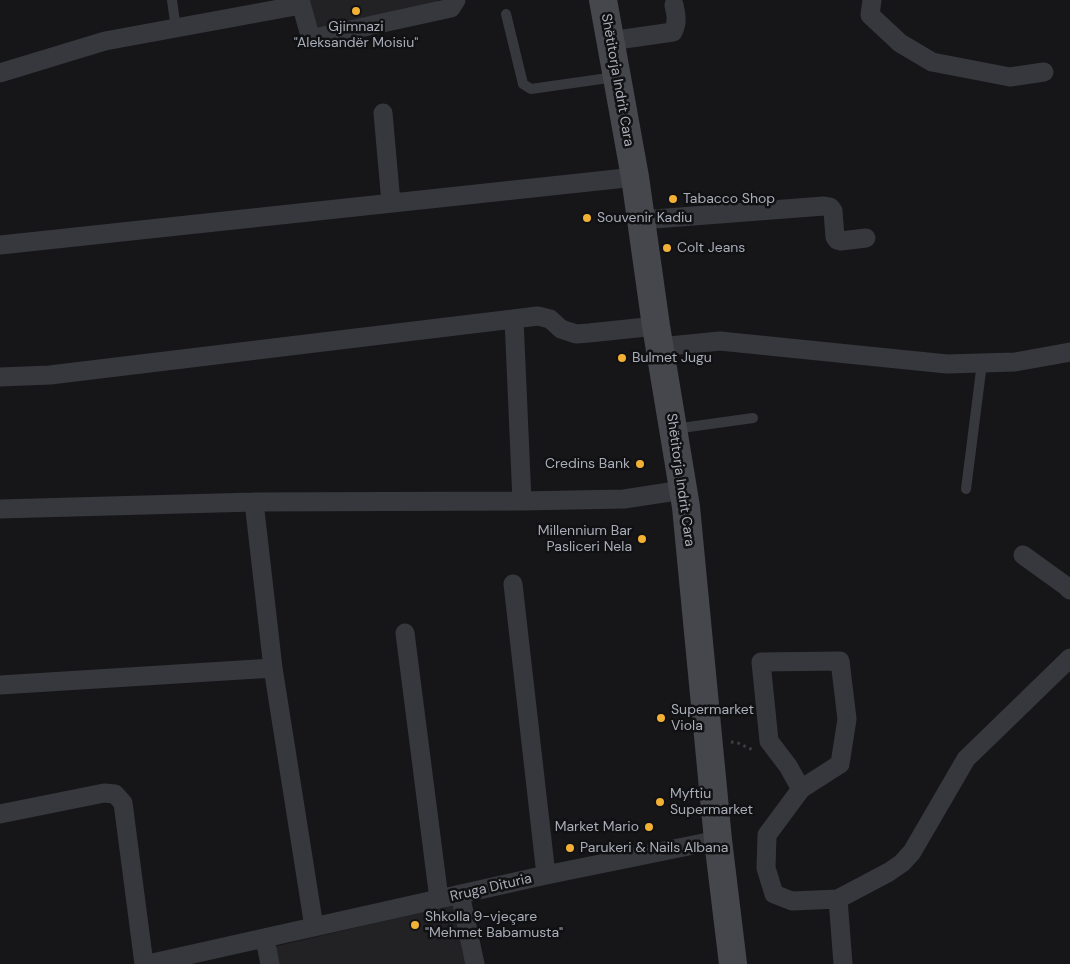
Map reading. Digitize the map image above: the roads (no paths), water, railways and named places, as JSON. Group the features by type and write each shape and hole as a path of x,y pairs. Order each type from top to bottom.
{"main road":[{"name":"Shëtitorja Indrit Cara","path":"603,0 635,177 658,336 686,507 718,840 733,964"}],"street":[{"path":"0,73 105,41 176,29 300,3 309,32 313,36 318,37 451,8 456,0"},
{"path":"872,0 870,15 900,43 932,62 1010,77 1044,72"},
{"path":"610,41 673,32 677,20 674,5"},
{"path":"384,113 391,203"},
{"path":"0,245 635,177"},
{"path":"641,220 824,206 830,207 833,211 835,238 837,240 866,238"},
{"path":"0,377 50,375 538,316 550,319 561,329 576,334 658,336 720,341 947,364 1015,362 1070,352"},
{"path":"514,319 522,501"},
{"path":"0,509 254,502 624,499 683,490"},
{"path":"254,502 273,668 314,927"},
{"path":"1023,555 1070,590"},
{"path":"514,584 546,875"},
{"path":"404,633 439,899"},
{"path":"801,790 788,766 768,742 760,662 840,661 847,719 840,764 801,790 767,835 766,868 774,894 792,901 838,899 902,863 912,852 966,759 1070,659"},
{"path":"0,686 273,668"},
{"path":"0,814 104,793 115,794 123,802 146,964"},
{"name":"Rruga Dituria","path":"146,964 546,875 718,840"},
{"path":"460,894 475,964"},
{"path":"838,899 843,964"},
{"path":"265,939 270,964"}],"lane":[{"path":"172,0 176,29"},
{"path":"506,14 523,84 531,89 616,77"},
{"path":"966,489 982,363"},
{"path":"674,429 753,418"}],"place":[{"name":"Gjimnazi \"Aleksandër Moisiu\"","path":"356,11"},
{"name":"Tabacco Shop","path":"673,199"},
{"name":"Souvenir Kadiu","path":"587,218"},
{"name":"Colt Jeans","path":"667,248"},
{"name":"Bulmet Jugu","path":"622,358"},
{"name":"Credins Bank","path":"640,464"},
{"name":"Millennium Bar Pasliceri Nela","path":"642,539"},
{"name":"Supermarket Viola","path":"661,718"},
{"name":"Myftiu Supermarket","path":"660,802"},
{"name":"Market Mario","path":"649,827"},
{"name":"Parukeri & Nails Albana","path":"570,848"},
{"name":"Shkolla 9-vjeçare \"Mehmet Babamusta\"","path":"415,925"}]}
